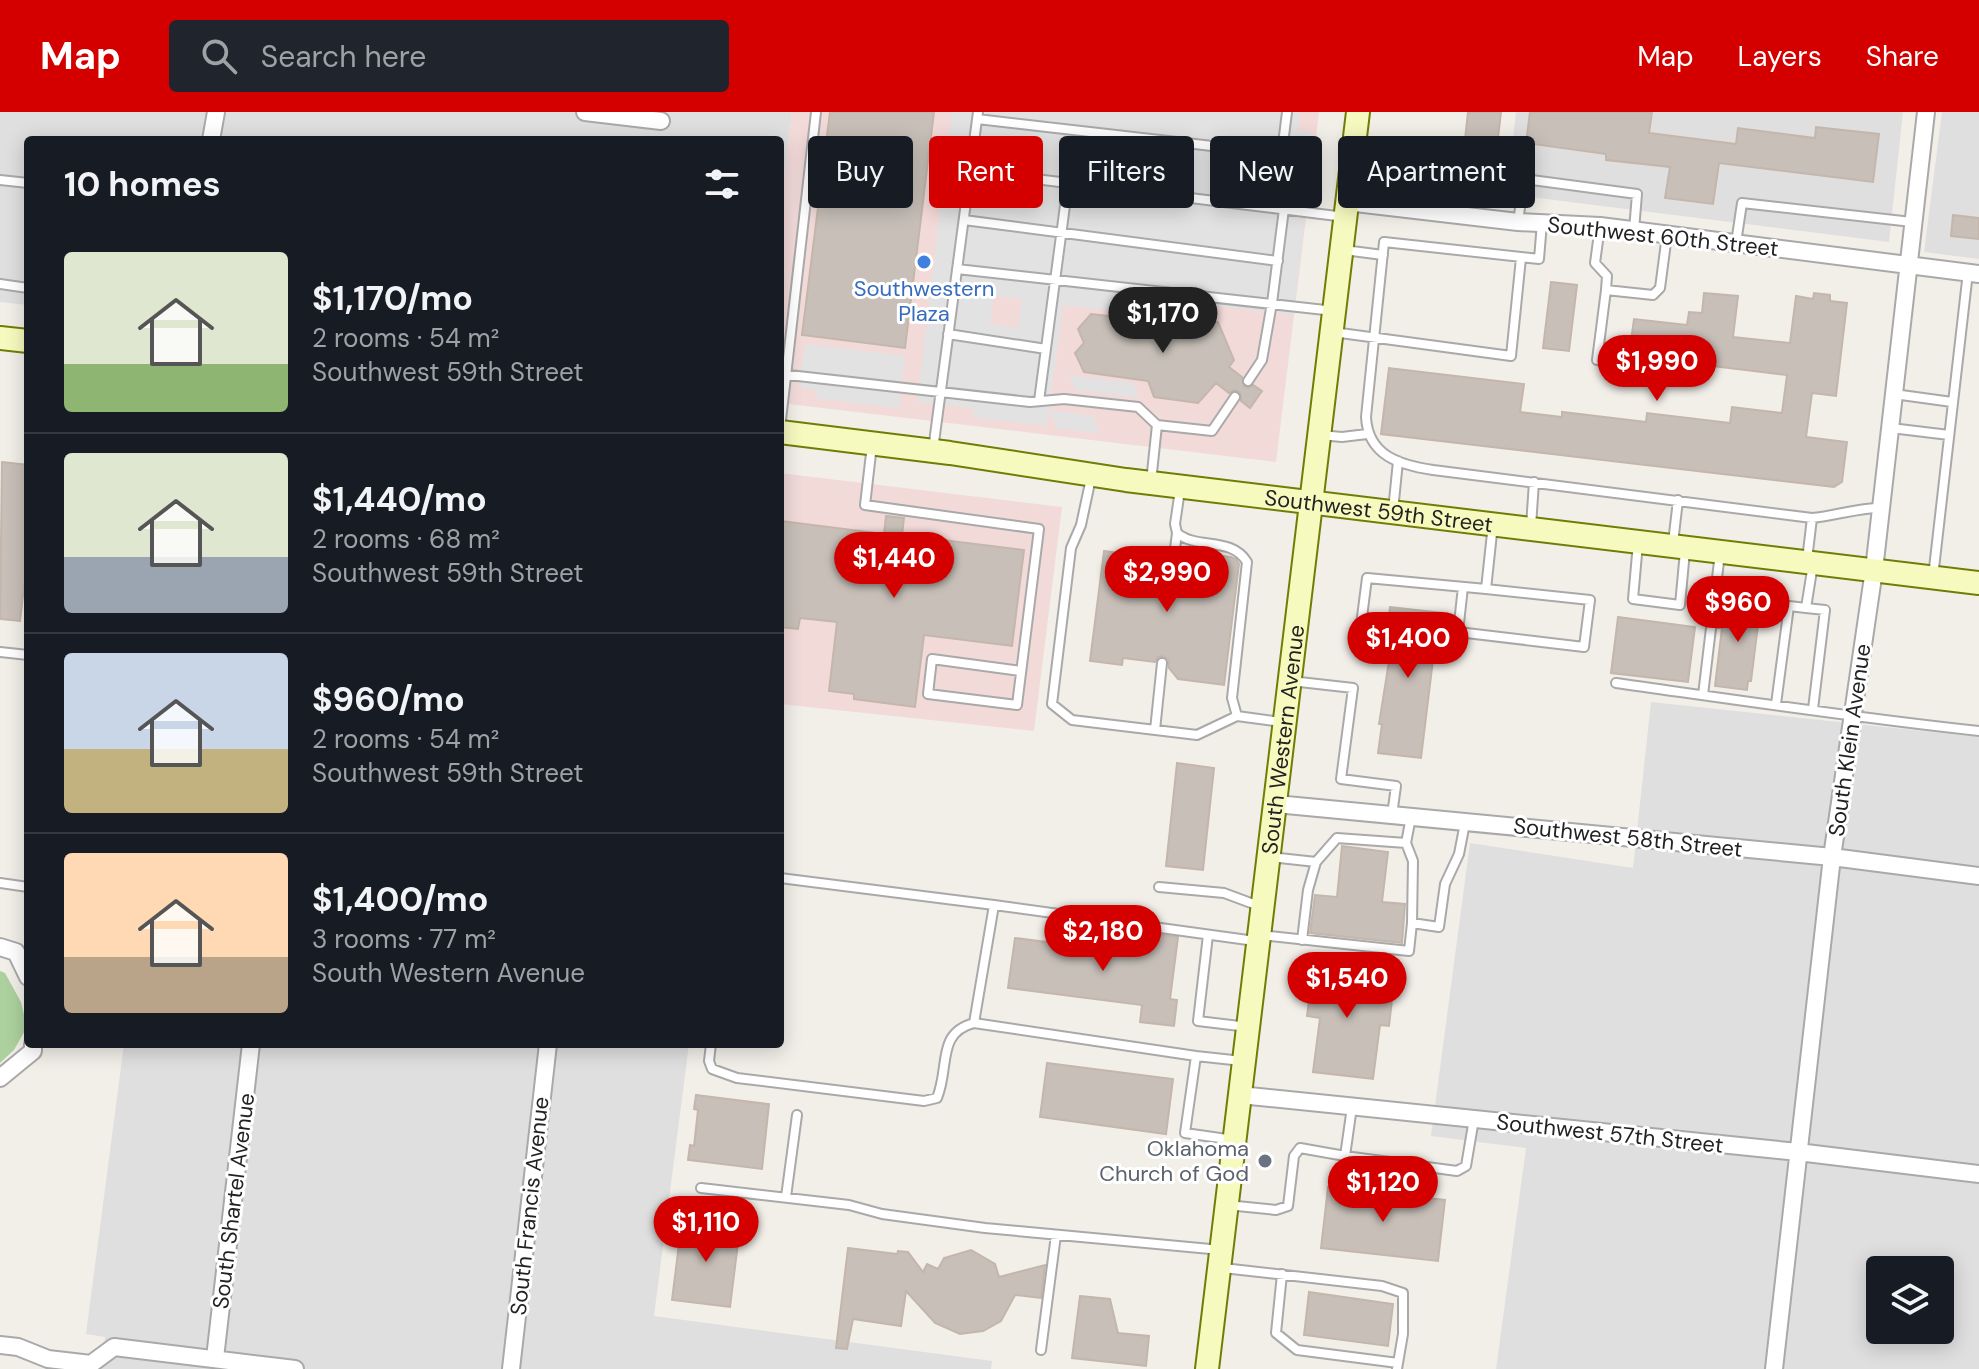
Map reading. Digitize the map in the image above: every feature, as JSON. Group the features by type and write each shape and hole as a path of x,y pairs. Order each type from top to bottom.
{"main road":[{"name":"South Western Avenue","path":"1207,1369 1358,112"},
{"path":"0,338 24,341"},
{"name":"Southwest 59th Street","path":"784,433 1151,483 1979,583"}],"street":[{"path":"212,136 216,112"},
{"path":"585,112 661,116 659,136"},
{"name":"South Klein Avenue","path":"1774,1369 1832,857 1874,570 1926,112"},
{"name":"Southwest 60th Street","path":"1346,209 1600,226 1974,273"},
{"name":"Southwest 58th Street","path":"1276,804 1832,857 1979,876"},
{"path":"0,947 16,952 24,969"},
{"path":"0,1078 33,1048"},
{"name":"South Shartel Avenue","path":"215,1358 251,1048"},
{"name":"South Francis Avenue","path":"511,1369 548,1048"},
{"name":"Southwest 57th Street","path":"1240,1095 1798,1152 1979,1174"},
{"path":"0,1345 18,1347 48,1359 90,1366 114,1347 295,1369"}],"lane":[{"path":"784,366 816,112"},
{"path":"1284,136 1287,112"},
{"path":"974,136 977,115 1210,145"},
{"path":"1518,222 1524,179 1637,194 1634,230"},
{"path":"0,180 24,183"},
{"path":"1194,198 1280,209 1346,209"},
{"path":"1736,243 1742,203 1912,222"},
{"path":"933,451 965,208"},
{"path":"1039,401 1065,208"},
{"path":"1248,381 1262,360 1278,261 1280,209"},
{"path":"964,220 1278,261"},
{"path":"1542,223 1539,259 1384,242 1366,417 1367,434 1373,445 1398,461 1424,468 1812,518 1862,508 1880,508"},
{"path":"1597,360 1607,276 1595,263 1600,226"},
{"path":"1606,290 1653,295 1660,288 1667,235"},
{"path":"1342,249 1383,255"},
{"path":"957,269 1055,282 1272,303 1373,337 1511,356 1521,258"},
{"path":"1933,577 1952,402 1974,273"},
{"path":"0,284 24,287"},
{"path":"948,334 1046,349"},
{"path":"784,374 1030,402 1064,399 1138,407 1157,425 1212,431 1235,397"},
{"path":"1893,394 1952,402"},
{"path":"1151,483 1157,425"},
{"path":"1889,428 1949,435"},
{"path":"1320,435 1342,437 1367,434"},
{"path":"872,444 865,505 1039,529 1017,705 928,694 932,659 1021,671"},
{"path":"1393,511 1398,461"},
{"path":"1091,475 1081,525 1071,548 1052,704 1072,720 1197,735 1237,716 1286,722"},
{"path":"1530,529 1534,482"},
{"path":"1173,564 1180,486"},
{"path":"1639,542 1633,599 1680,605 1678,500"},
{"path":"1806,608 1812,518"},
{"path":"1486,589 1493,524"},
{"path":"1177,533 1184,539 1218,544 1242,554 1247,562 1232,663 1232,698 1237,716"},
{"path":"1703,695 1720,552"},
{"path":"1358,648 1367,578 1486,589 1590,600 1584,647 1458,632 1463,587"},
{"path":"1776,704 1789,606 1825,610 1813,709"},
{"path":"0,652 24,655"},
{"path":"1155,730 1162,663"},
{"path":"1291,681 1353,688 1341,779 1396,786 1392,815"},
{"path":"1616,683 1813,709 1853,718 1979,731"},
{"path":"784,879 1208,935 1302,940 1409,951 1413,861 1406,843 1411,816"},
{"path":"1412,923 1439,927 1445,884 1459,854 1465,822"},
{"path":"1302,940 1308,890 1316,862 1337,838 1406,843"},
{"path":"1270,857 1316,862"},
{"path":"0,883 24,886"},
{"path":"1159,887 1224,893 1263,908"},
{"path":"974,1023 994,905"},
{"path":"1208,935 1198,1021 1249,1027"},
{"path":"711,1048 709,1061 712,1069 737,1078 924,1101 937,1098 950,1036 960,1027 974,1023 1244,1061"},
{"path":"1196,1056 1185,1133 1235,1141"},
{"path":"1345,1156 1352,1107"},
{"path":"786,1197 797,1115"},
{"path":"1227,1205 1276,1210 1288,1206 1294,1156 1300,1148 1457,1171 1466,1166 1474,1119"},
{"path":"701,1188 849,1205 882,1214 1056,1235 1220,1259 1282,1274 1382,1286 1403,1293 1403,1334 1398,1366 1297,1350 1276,1333 1282,1274"},
{"path":"1041,1350 1056,1235"}],"shaded area":[{"path":"0,112 792,112 784,179 784,136 24,136 24,305 0,302"},
{"path":"792,112 1319,112 1316,136 1210,136 1210,208 1307,208 1276,462 784,403 784,179"},
{"path":"952,112 1300,112 1298,131 1312,133 1312,136 1210,136 1210,208 1290,208 1289,217 1305,220 1293,315 1163,300 1152,316 1063,305 1047,426 973,417 973,408 917,402 940,208 1043,208 1043,136 949,136","holes":["994,296 1022,299 1018,328 990,324"]},
{"path":"1516,112 1903,112 1889,242 1535,198 1535,136 1513,136"},
{"path":"1942,112 1979,112 1979,259 1924,252"},
{"path":"805,344 905,356 899,408 816,398 817,390 799,387"},
{"path":"1069,375 1133,383 1139,398 1075,390"},
{"path":"1050,410 1093,416 1099,433 1056,428"},
{"path":"784,473 1062,507 1034,731 784,704"},
{"path":"1651,702 1979,737 1979,1369 1496,1369 1526,1148 1431,1136 1470,843 1633,868"},
{"path":"123,1048 688,1048 654,1316 992,1361 991,1369 102,1369 105,1337 86,1334"}],"green space":[{"path":"0,971 5,973 21,1002 24,1032 14,1050 0,1063"}],"building":[{"path":"830,112 934,112 905,348 802,335 818,208 913,208 913,136 827,136"},
{"path":"1468,112 1501,112 1498,136 1465,136"},
{"path":"1530,112 1652,112 1649,133 1736,144 1738,128 1815,138 1816,127 1879,134 1873,182 1719,163 1713,204 1665,198 1670,167 1606,160 1606,154 1535,144 1535,136 1527,136"},
{"path":"1953,215 1979,218 1979,239 1951,236"},
{"path":"1551,282 1577,285 1569,351 1543,348"},
{"path":"1704,293 1738,296 1733,337 1790,343 1796,296 1813,299 1814,293 1830,295 1830,301 1847,303 1836,396 1812,393 1806,437 1847,442 1842,482 1834,487 1381,434 1389,368 1524,384 1520,412 1562,417 1562,412 1646,422 1647,413 1730,423 1732,407 1782,413 1787,375 1629,356 1634,319 1687,325 1689,312 1702,313"},
{"path":"1174,312 1218,322 1234,360 1229,367 1242,377 1244,386 1248,388 1253,385 1262,391 1250,408 1241,401 1240,392 1235,390 1229,393 1216,383 1198,403 1154,397 1148,381 1084,372 1075,353 1084,343 1078,329 1091,314 1167,321"},
{"path":"2,462 24,465 24,588 20,621 0,619"},
{"path":"886,516 904,518 902,535 1024,550 1012,646 924,635 915,707 854,699 854,694 829,691 837,622 800,618 798,629 784,627 784,522 884,534"},
{"path":"1104,551 1166,563 1168,569 1173,571 1192,552 1236,559 1239,564 1224,685 1178,679 1169,668 1168,659 1163,656 1155,662 1123,658 1122,665 1090,661"},
{"path":"1721,602 1766,607 1764,626 1758,625 1751,681 1748,681 1747,690 1715,686 1722,628 1718,628"},
{"path":"1390,607 1442,613 1421,758 1378,753 1382,724 1379,724 1390,655 1385,654"},
{"path":"1618,617 1695,627 1688,682 1611,673"},
{"path":"1177,763 1214,768 1203,870 1166,866"},
{"path":"1342,846 1388,852 1382,902 1405,904 1402,943 1310,933 1315,895 1337,897"},
{"path":"1126,930 1178,937 1170,999 1177,1000 1174,1026 1140,1022 1142,1005 1008,988 1015,938 1123,952"},
{"path":"1314,961 1365,967 1363,987 1393,991 1389,1026 1380,1025 1373,1079 1313,1072 1320,1018 1307,1016"},
{"path":"1047,1063 1173,1079 1166,1134 1040,1117"},
{"path":"696,1095 769,1104 762,1169 688,1160 690,1145 694,1146 698,1110 694,1109"},
{"path":"1328,1187 1445,1200 1438,1261 1321,1248"},
{"path":"682,1220 740,1227 730,1307 672,1300"},
{"path":"848,1248 897,1254 898,1251 908,1252 923,1272 927,1264 938,1269 944,1258 971,1250 995,1264 999,1277 1045,1265 1041,1298 1015,1295 1001,1321 983,1331 960,1334 935,1323 906,1291 901,1326 853,1319 847,1349 836,1348"},
{"path":"1309,1292 1393,1304 1388,1346 1304,1335"},
{"path":"1080,1296 1110,1299 1118,1333 1149,1336 1146,1366 1072,1358"}],"place":[{"name":"Southwestern Plaza","path":"924,262"},
{"name":"Oklahoma Church of God","path":"1265,1161"}]}
